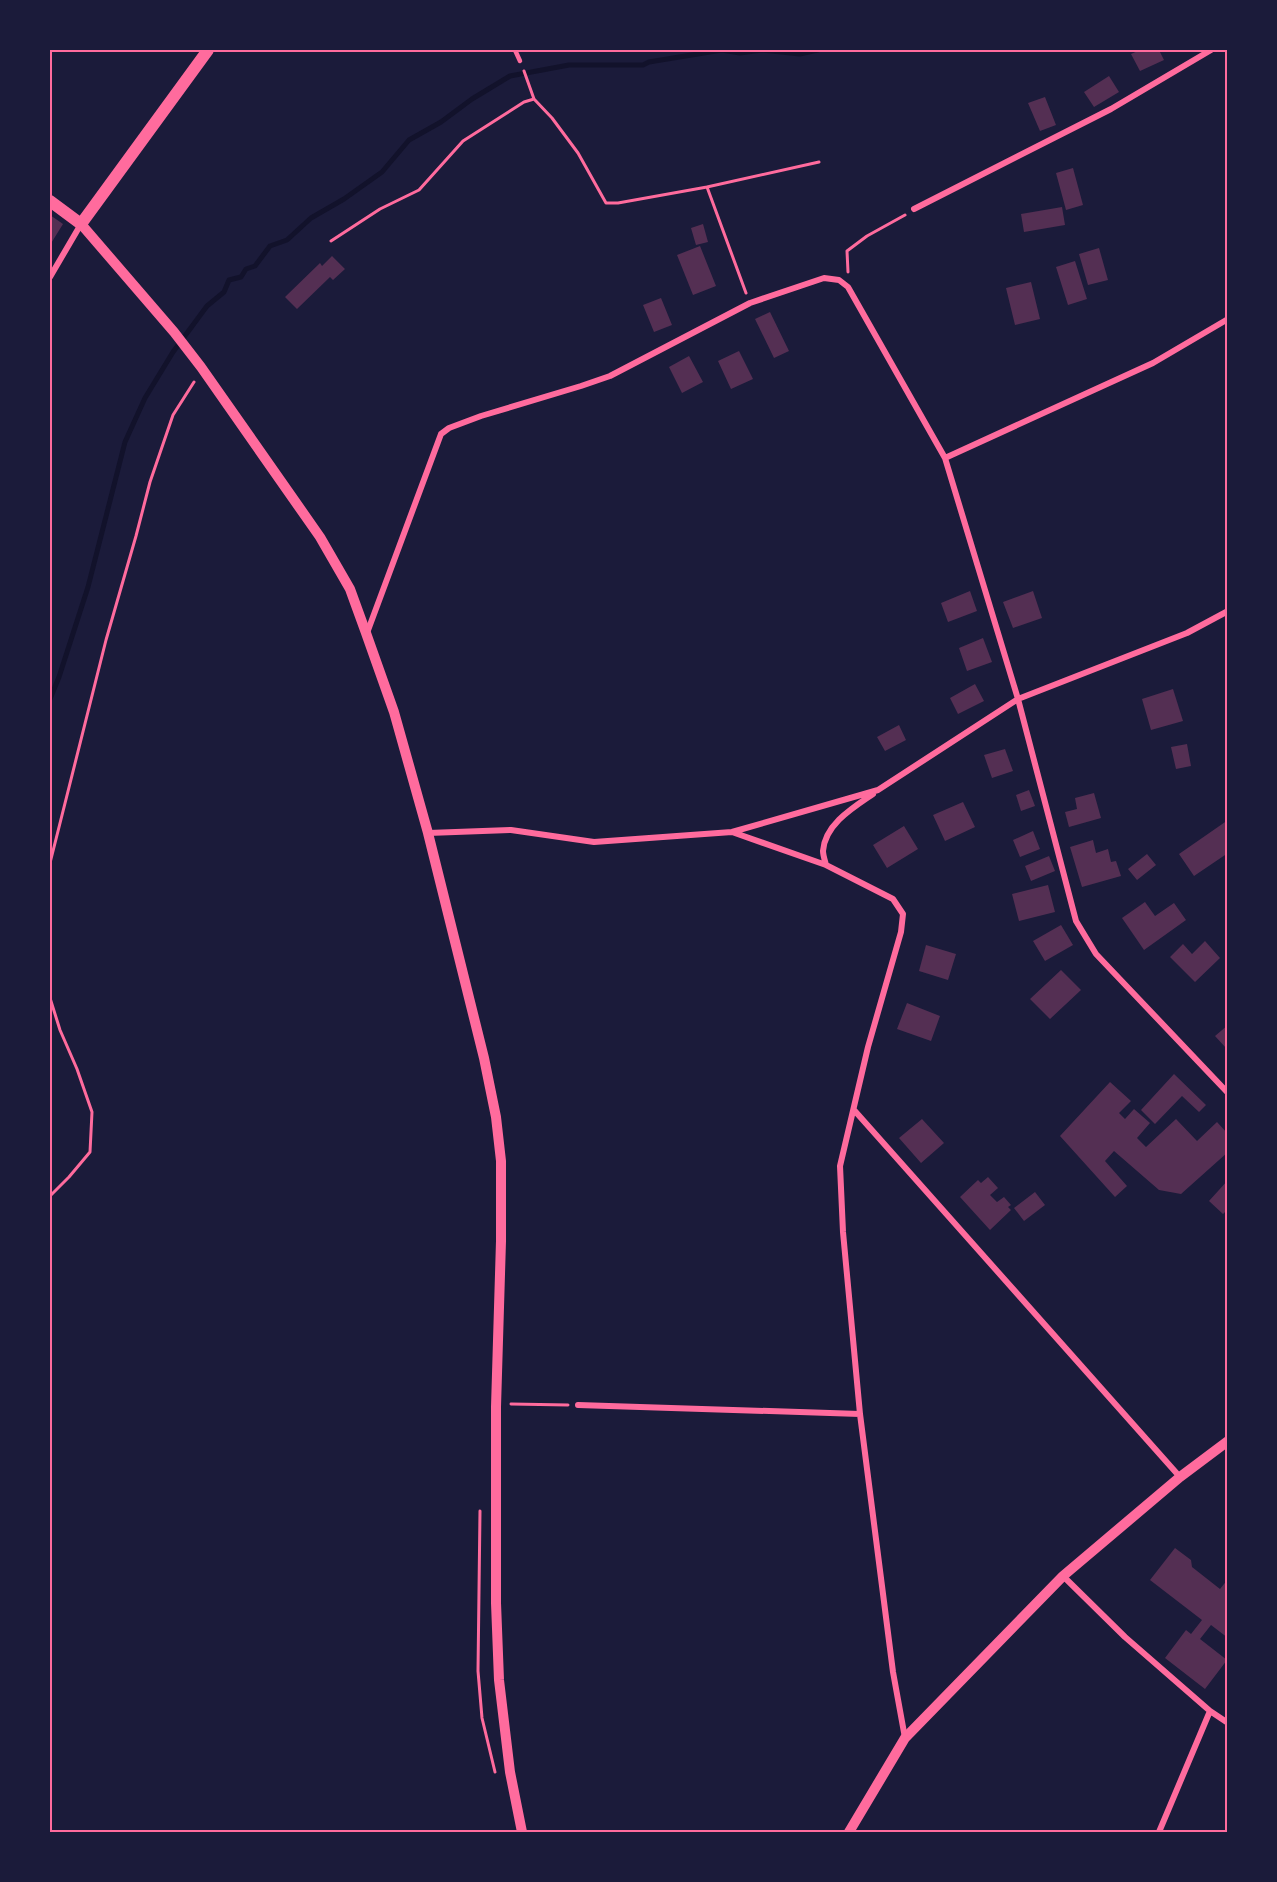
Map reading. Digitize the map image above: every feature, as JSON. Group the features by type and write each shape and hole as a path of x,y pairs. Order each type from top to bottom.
{"main road":[{"path":"50,201 81,224 208,50"}],"street":[{"path":"914,210 1111,109 1211,50"},
{"path":"50,277 81,224 174,332 320,537 350,589 394,712 428,833 484,1058 496,1117 501,1161 496,1407 496,1603 499,1680 510,1772 522,1833"},
{"path":"366,633 441,434 448,428 610,376 750,303 824,278 839,280 848,287 945,458 1018,699 1076,921 1096,954 1227,1094"},
{"path":"945,458 1153,363 1227,319"},
{"path":"825,865 823,851 826,839 846,812 1018,699 1187,633 1227,611"},
{"path":"428,833 511,830 594,842 732,832 878,790"},
{"path":"732,832 825,865 893,899 903,914 901,932 868,1047 840,1166 843,1232 860,1414 892,1672 905,1738"},
{"path":"854,1110 1180,1477"},
{"path":"578,1405 860,1414"},
{"path":"849,1833 905,1738 1063,1576 1180,1477 1227,1441"},
{"path":"1063,1576 1125,1637 1227,1723"},
{"path":"1159,1833 1210,1711"}],"lane":[{"path":"514,50 520,61"}],"path":[{"path":"520,61 534,99 552,118 583,161 606,203 707,188 819,162"},
{"path":"331,241 380,209 419,190 463,141 524,102 534,99"},
{"path":"707,188 750,303"},
{"path":"848,287 847,251 867,236 914,210"},
{"path":"50,863 106,640 150,482 173,416 194,383 201,367"},
{"path":"50,998 92,1112 90,1152 50,1196"},
{"path":"511,1404 578,1405"}],"building":[{"path":"1140,50 1159,50 1164,60 1140,71 1131,54"},
{"path":"1109,76 1119,92 1094,107 1084,92"},
{"path":"1045,97 1056,125 1040,131 1028,103"},
{"path":"1073,168 1083,205 1066,210 1056,173"},
{"path":"1062,207 1065,225 1024,232 1021,214"},
{"path":"50,215 63,224 50,245"},
{"path":"703,224 708,242 696,245 691,228"},
{"path":"700,246 716,286 693,295 677,255"},
{"path":"1099,248 1108,280 1088,285 1079,254"},
{"path":"332,256 345,269 333,280 330,277 297,309 285,297 320,263 322,266"},
{"path":"1075,261 1087,299 1068,305 1056,267"},
{"path":"1031,282 1040,319 1015,325 1006,288"},
{"path":"661,298 672,325 654,332 643,305"},
{"path":"770,312 789,351 774,358 755,319"},
{"path":"739,351 753,379 731,389 718,361"},
{"path":"689,356 703,382 682,393 669,367"},
{"path":"970,591 977,611 948,622 941,603"},
{"path":"1033,591 1042,618 1013,628 1003,602"},
{"path":"983,638 992,662 967,671 959,648"},
{"path":"975,684 984,701 958,714 950,698"},
{"path":"1173,689 1183,721 1151,730 1142,699"},
{"path":"899,725 906,740 885,751 877,737"},
{"path":"1187,744 1191,766 1176,769 1171,747"},
{"path":"1005,749 1013,771 992,778 984,755"},
{"path":"1029,790 1035,806 1021,811 1016,795"},
{"path":"1094,793 1101,818 1069,827 1065,812 1077,809 1075,798"},
{"path":"963,802 975,827 945,841 933,815"},
{"path":"1228,820 1228,853 1194,876 1179,854"},
{"path":"904,826 918,849 887,868 873,845"},
{"path":"1033,831 1040,849 1020,857 1013,840"},
{"path":"1093,840 1096,853 1108,849 1111,862 1116,861 1121,876 1082,887 1070,847"},
{"path":"1147,854 1156,865 1137,880 1128,869"},
{"path":"1049,856 1055,871 1031,881 1025,866"},
{"path":"1048,885 1055,912 1019,921 1012,894"},
{"path":"1145,902 1155,916 1174,903 1186,920 1144,950 1122,918"},
{"path":"1061,925 1073,945 1045,961 1033,941"},
{"path":"1205,941 1220,958 1195,982 1170,957 1183,944 1192,954"},
{"path":"926,945 956,954 948,980 919,971"},
{"path":"1061,970 1081,990 1050,1019 1030,999"},
{"path":"907,1003 940,1016 931,1041 897,1029"},
{"path":"1228,1025 1228,1047 1226,1048 1215,1036"},
{"path":"1174,1074 1206,1105 1199,1112 1182,1096 1155,1124 1141,1110"},
{"path":"1110,1082 1131,1101 1119,1113 1125,1119 1134,1109 1150,1123 1137,1138 1146,1147 1176,1119 1197,1141 1217,1122 1228,1134 1228,1152 1181,1194 1159,1190 1114,1151 1105,1161 1127,1186 1115,1197 1060,1136"},
{"path":"922,1119 944,1143 921,1163 899,1138"},
{"path":"988,1177 998,1188 990,1195 997,1202 1004,1197 1011,1205 1008,1207 1011,1210 990,1230 960,1197 978,1180 981,1183"},
{"path":"1228,1180 1228,1209 1223,1214 1209,1201"},
{"path":"1035,1192 1045,1205 1024,1221 1014,1208"},
{"path":"1175,1548 1191,1560 1192,1567 1220,1589 1228,1579 1228,1638 1211,1625 1200,1639 1227,1660 1205,1689 1165,1658 1186,1630 1191,1634 1202,1620 1150,1580"}],"waterway":[{"path":"50,699 88,587 125,442 145,398 173,352 207,306 224,292 229,280 241,277 246,269 255,266 270,246 287,240 311,218 344,199 382,172 409,140 441,122 472,99 510,76 569,65 643,65 649,62 722,50 740,53 762,50 800,54 818,50"}]}
